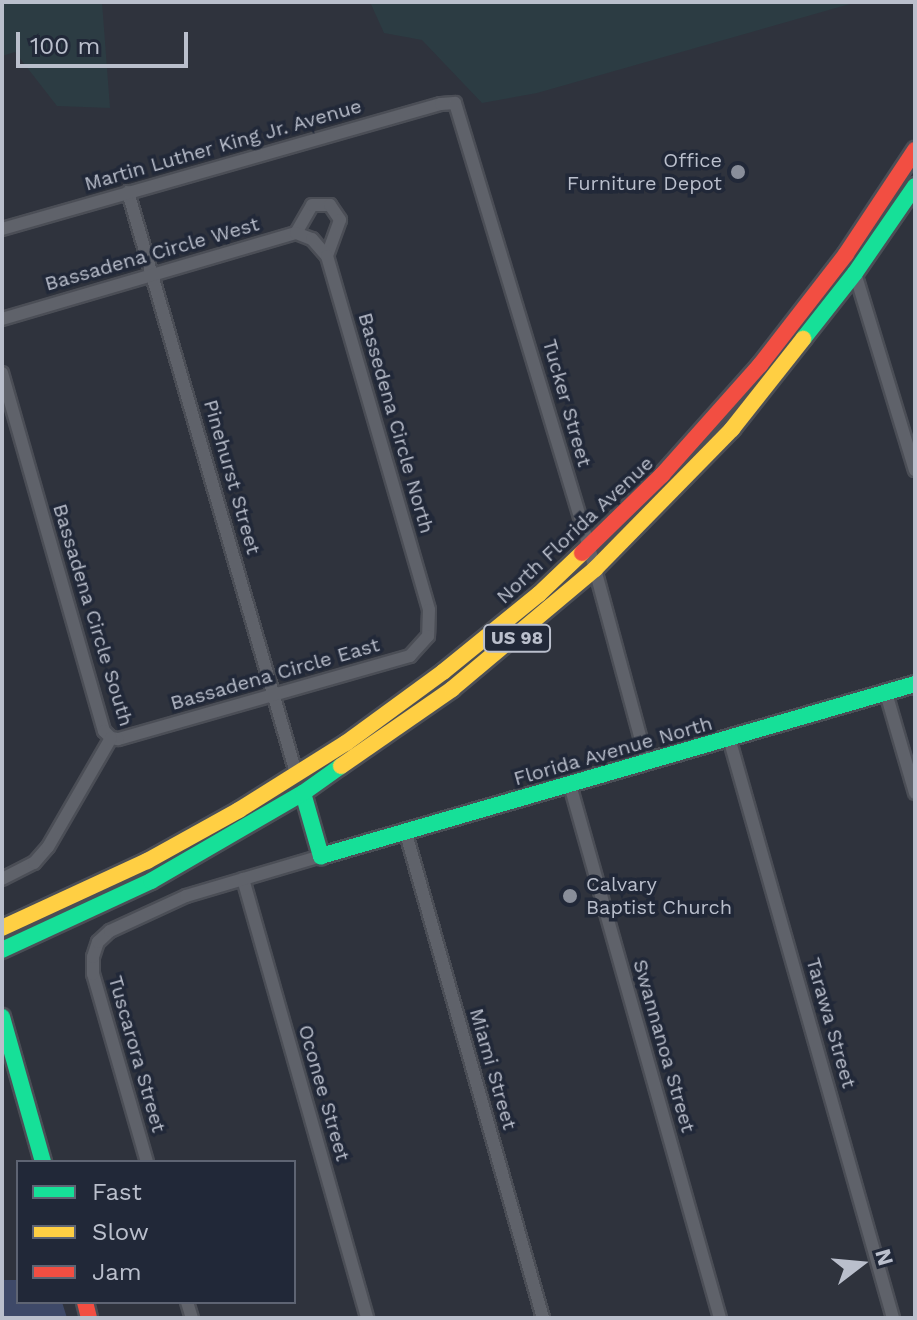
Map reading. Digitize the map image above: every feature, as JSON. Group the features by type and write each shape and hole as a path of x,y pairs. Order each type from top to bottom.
{"main road":[{"name":"North Florida Avenue","path":"2,928 147,861 346,743 443,672 527,604 662,475 760,365 827,279 915,150"},
{"path":"806,338 806,325 886,211 895,182"},
{"name":"North Florida Avenue","path":"2,950 151,881 303,793 452,689 595,569 732,429 855,273 915,186"},
{"name":"Florida Avenue North","path":"321,856 915,684"},
{"path":"303,793 321,856"},
{"path":"2,1017 42,1160"}],"street":[{"name":"Martin Luther King Jr. Avenue","path":"2,229 441,104 455,103"},
{"name":"Tucker Street","path":"455,103 589,547 647,762"},
{"name":"Pinehurst Street","path":"128,192 296,773"},
{"path":"296,233 312,205 330,205 340,220 327,256"},
{"name":"Bassadena Circle West","path":"2,319 296,233"},
{"name":"Bassedena Circle North","path":"296,233 312,239 327,256 431,622"},
{"path":"855,273 915,470"},
{"name":"Bassadena Circle South","path":"2,373 104,731 111,738 48,847 34,863 2,879"},
{"name":"Bassadena Circle East","path":"111,738 118,739 410,656 425,642 431,622"},
{"path":"886,693 915,793"},
{"name":"Tarawa Street","path":"729,738 893,1318"},
{"name":"Swannanoa Street","path":"570,785 720,1318"},
{"name":"Miami Street","path":"405,830 543,1318"},
{"path":"243,879 321,856"},
{"name":"Tuscarora Street","path":"146,1160 93,974 93,957 98,942 110,931 186,896 243,879"},
{"name":"Oconee Street","path":"243,879 367,1318"}],"shaded area":[{"path":"2,2 102,2 110,108 57,106 15,52 2,56"},
{"path":"370,2 857,2 537,93 482,103 422,40 384,33"}],"water":[{"path":"2,1280 16,1280 16,1304 63,1304 67,1318 2,1318"}],"traffic: fast":[{"path":"803,339 855,273 915,186"},
{"path":"303,793 321,856 915,684"},
{"path":"2,950 151,881 303,793 341,766"},
{"path":"2,1017 42,1160"}],"traffic: slow":[{"path":"341,766 452,689 595,569 732,429 803,339"},
{"path":"2,928 147,861 239,810 346,743 443,672 539,594 582,553"}],"traffic: jam":[{"path":"582,553 662,475 760,365 846,254 915,150"},
{"path":"86,1304 89,1318"}],"place":[{"name":"Office Furniture Depot","path":"738,172"},
{"name":"Calvary Baptist Church","path":"570,896"}]}
